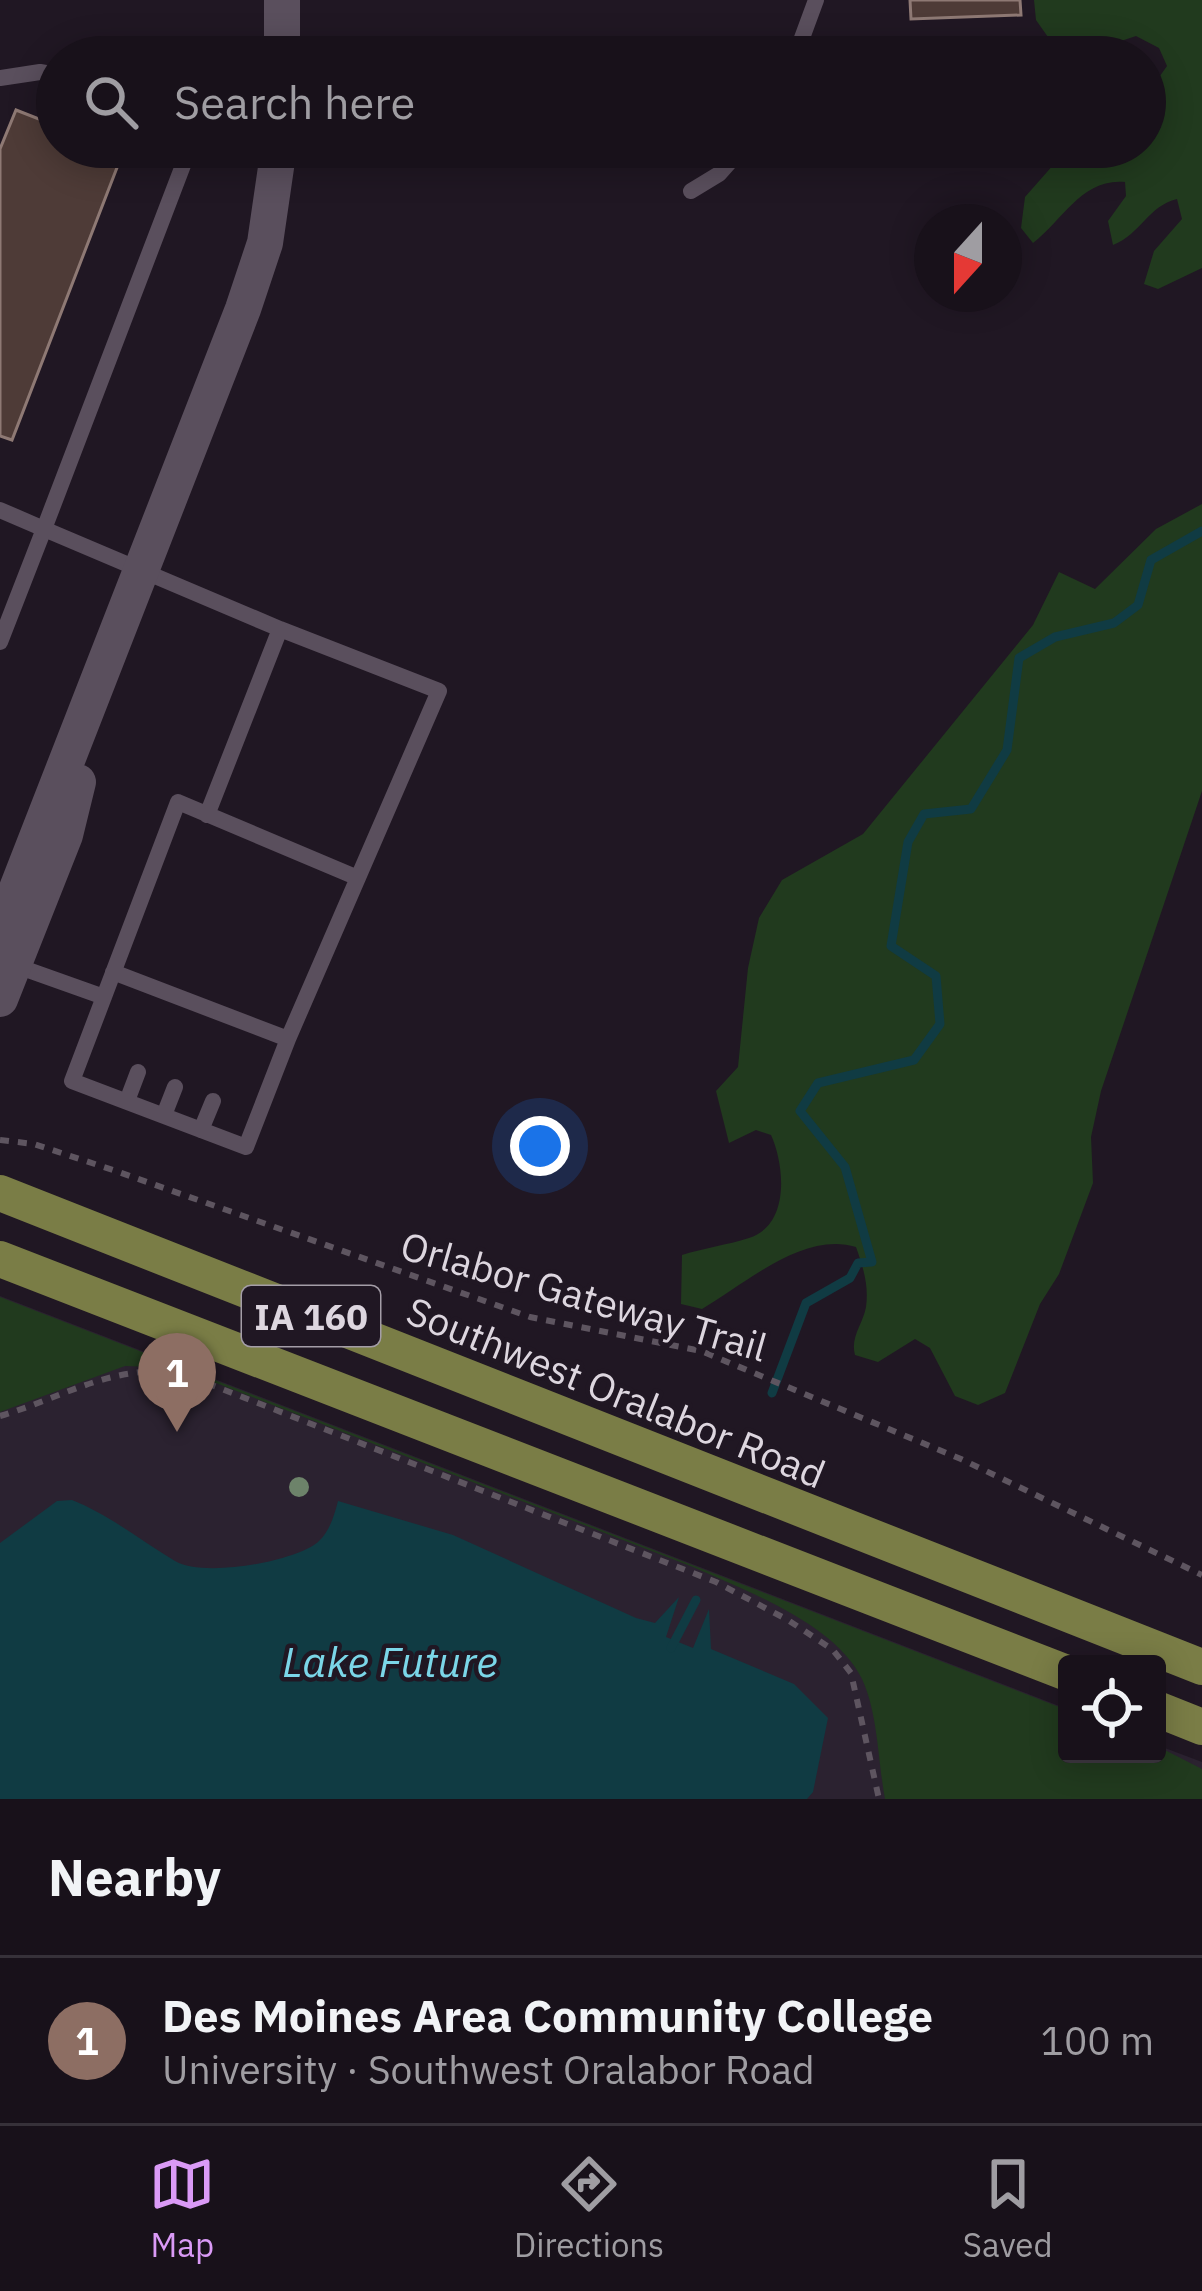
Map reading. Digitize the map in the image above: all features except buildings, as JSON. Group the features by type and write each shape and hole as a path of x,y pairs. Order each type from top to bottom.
{"main road":[{"name":"Southwest Oralabor Road","path":"0,1193 1202,1667"},
{"name":"IA 160","path":"0,1258 1058,1669"},
{"path":"1166,1712 1202,1726"}],"street":[{"path":"281,0 282,36"},
{"path":"4,965 65,835 108,655 265,243 276,168"}],"lane":[{"path":"803,36 816,0"},
{"path":"0,78 36,73"},
{"path":"0,642 182,168"},
{"path":"691,191 724,168"},
{"path":"0,510 440,691 288,1039 246,1147 72,1081 178,802 358,878"},
{"path":"207,814 280,629"},
{"path":"4,965 104,997"},
{"path":"113,972 165,1000 241,1031 288,1039"},
{"path":"127,1101 138,1072"},
{"path":"164,1115 175,1087"},
{"path":"201,1130 213,1101"}],"path":[{"name":"Orlabor Gateway Trail","path":"0,1141 34,1144 113,1170 530,1317 701,1351 812,1393 1202,1576"},
{"path":"0,1416 117,1373 181,1373 716,1582 816,1638 843,1661 861,1700 879,1799"}],"shaded area":[{"path":"0,1296 1058,1706 1058,1763 1166,1763 1166,1748 1202,1762 1202,1799 0,1799"}],"green space":[{"path":"1034,0 1202,0 1202,268 1158,289 1144,284 1154,251 1182,219 1177,199 1113,245 1108,221 1126,196 1125,182 1085,193 1033,243 1022,229 1025,197 1051,168 1166,168 1166,36 1047,36 1036,20"},
{"path":"1202,504 1202,791 1101,1091 1091,1137 1093,1183 1059,1274 1040,1304 1005,1393 978,1405 955,1396 930,1348 915,1339 878,1362 855,1355 854,1342 867,1299 856,1247 816,1246 775,1263 702,1309 681,1304 682,1255 749,1238 772,1221 778,1208 781,1178 771,1135 756,1130 729,1143 716,1091 738,1067 748,968 759,918 782,880 863,834 1033,625 1059,572 1095,589 1156,529"},
{"path":"0,1297 1058,1707 1058,1763 1166,1763 1166,1751 1202,1769 1202,1799 885,1799 867,1692 849,1659 811,1625 693,1567 177,1368 125,1366 0,1412"}],"water":[{"name":"Lake Future","path":"72,1500 188,1566 248,1565 306,1549 326,1533 338,1501 453,1535 636,1618 655,1623 679,1597 666,1637 693,1648 709,1609 711,1649 794,1684 828,1718 813,1792 807,1799 0,1799 0,1543 57,1501"}],"waterway":[{"path":"772,1393 806,1303 850,1278 858,1263 872,1262 845,1167 800,1111 818,1083 914,1060 940,1024 936,976 891,946 908,842 924,814 971,809 1007,750 1019,658 1055,637 1114,623 1138,605 1151,560 1202,531"},
{"path":"671,1648 696,1600"}],"place":[{"name":"Des Moines Area Community College","path":"177,1432"}]}
